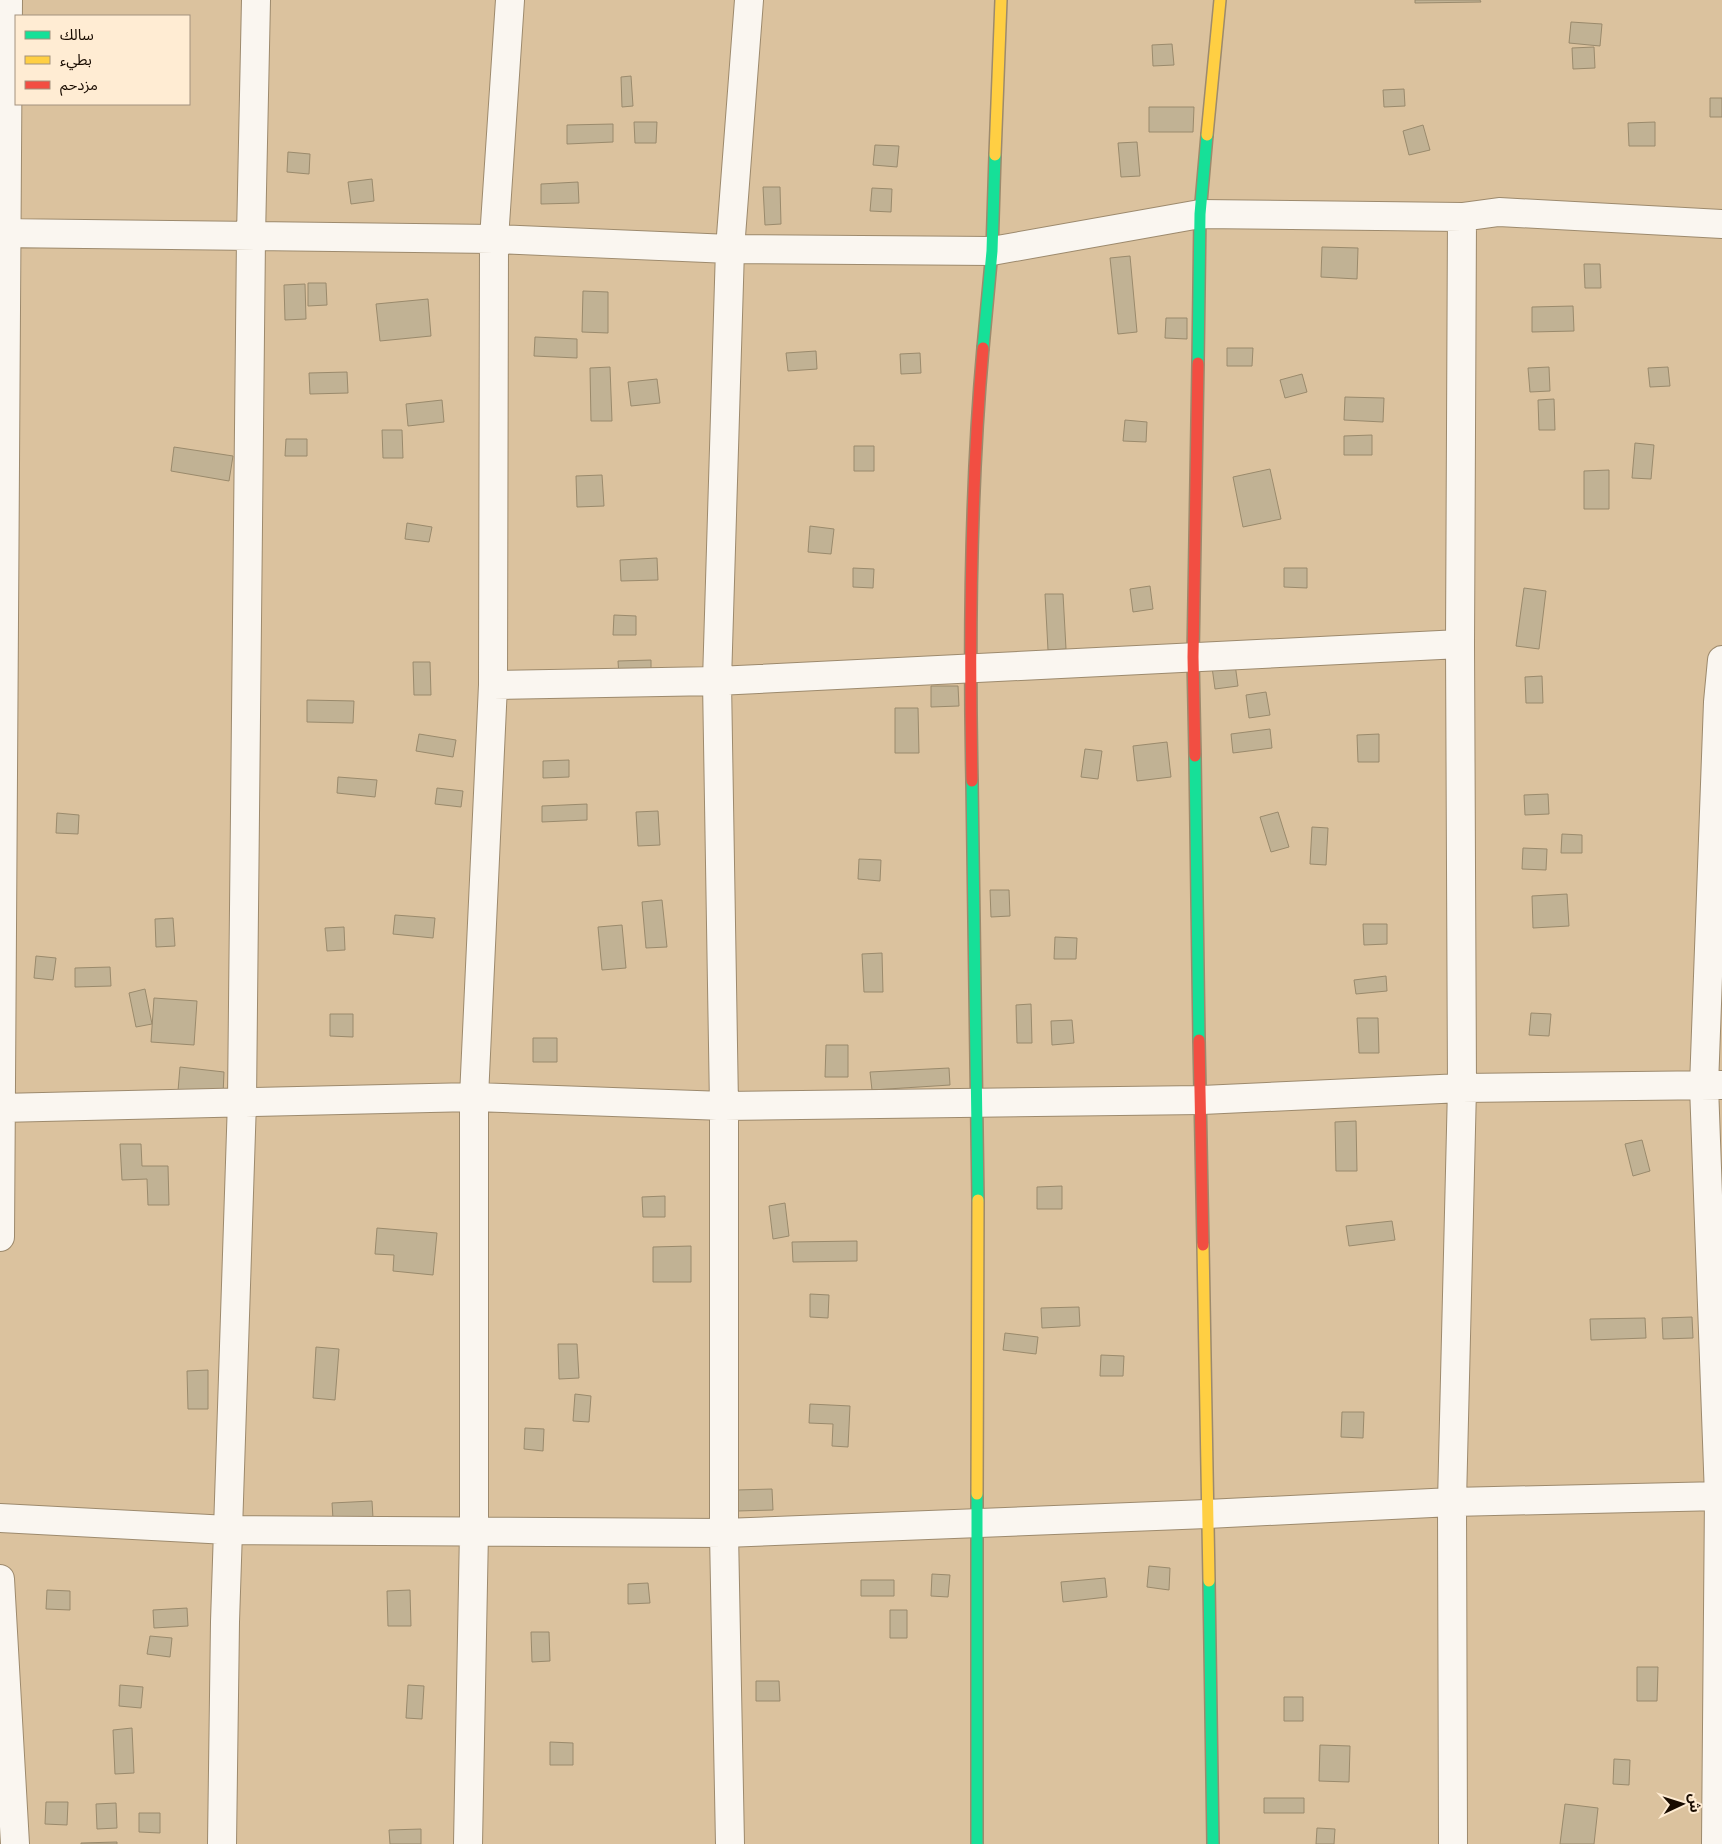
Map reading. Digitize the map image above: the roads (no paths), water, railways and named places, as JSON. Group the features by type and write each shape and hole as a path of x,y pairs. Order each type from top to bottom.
{"street":[{"path":"0,1237 3,233 8,0"},
{"path":"222,1844 228,1530 242,1101 251,237 256,0"},
{"path":"468,1844 474,1531 474,1097 493,685 494,238 510,0"},
{"path":"730,1844 724,1533 724,1106 717,681 730,249 749,0"},
{"path":"977,1844 979,1524 978,1102 970,668 975,441 992,252 1002,0"},
{"path":"1213,1844 1202,1100 1193,657 1200,214 1220,0"},
{"path":"3,233 494,238 730,249 992,252 1200,214 1462,217 1499,212 1722,224"},
{"path":"1453,1844 1452,1502 1462,1088 1460,644 1462,217"},
{"path":"493,685 717,681 1460,644"},
{"path":"1716,1844 1721,1496 1713,1086 1718,702 1722,660"},
{"path":"1,1108 474,1097 724,1106 1202,1100 1462,1088 1713,1086"},
{"path":"0,1518 228,1530 724,1533 979,1524 1452,1502 1721,1496"},
{"path":"0,1579 15,1844"}]}
